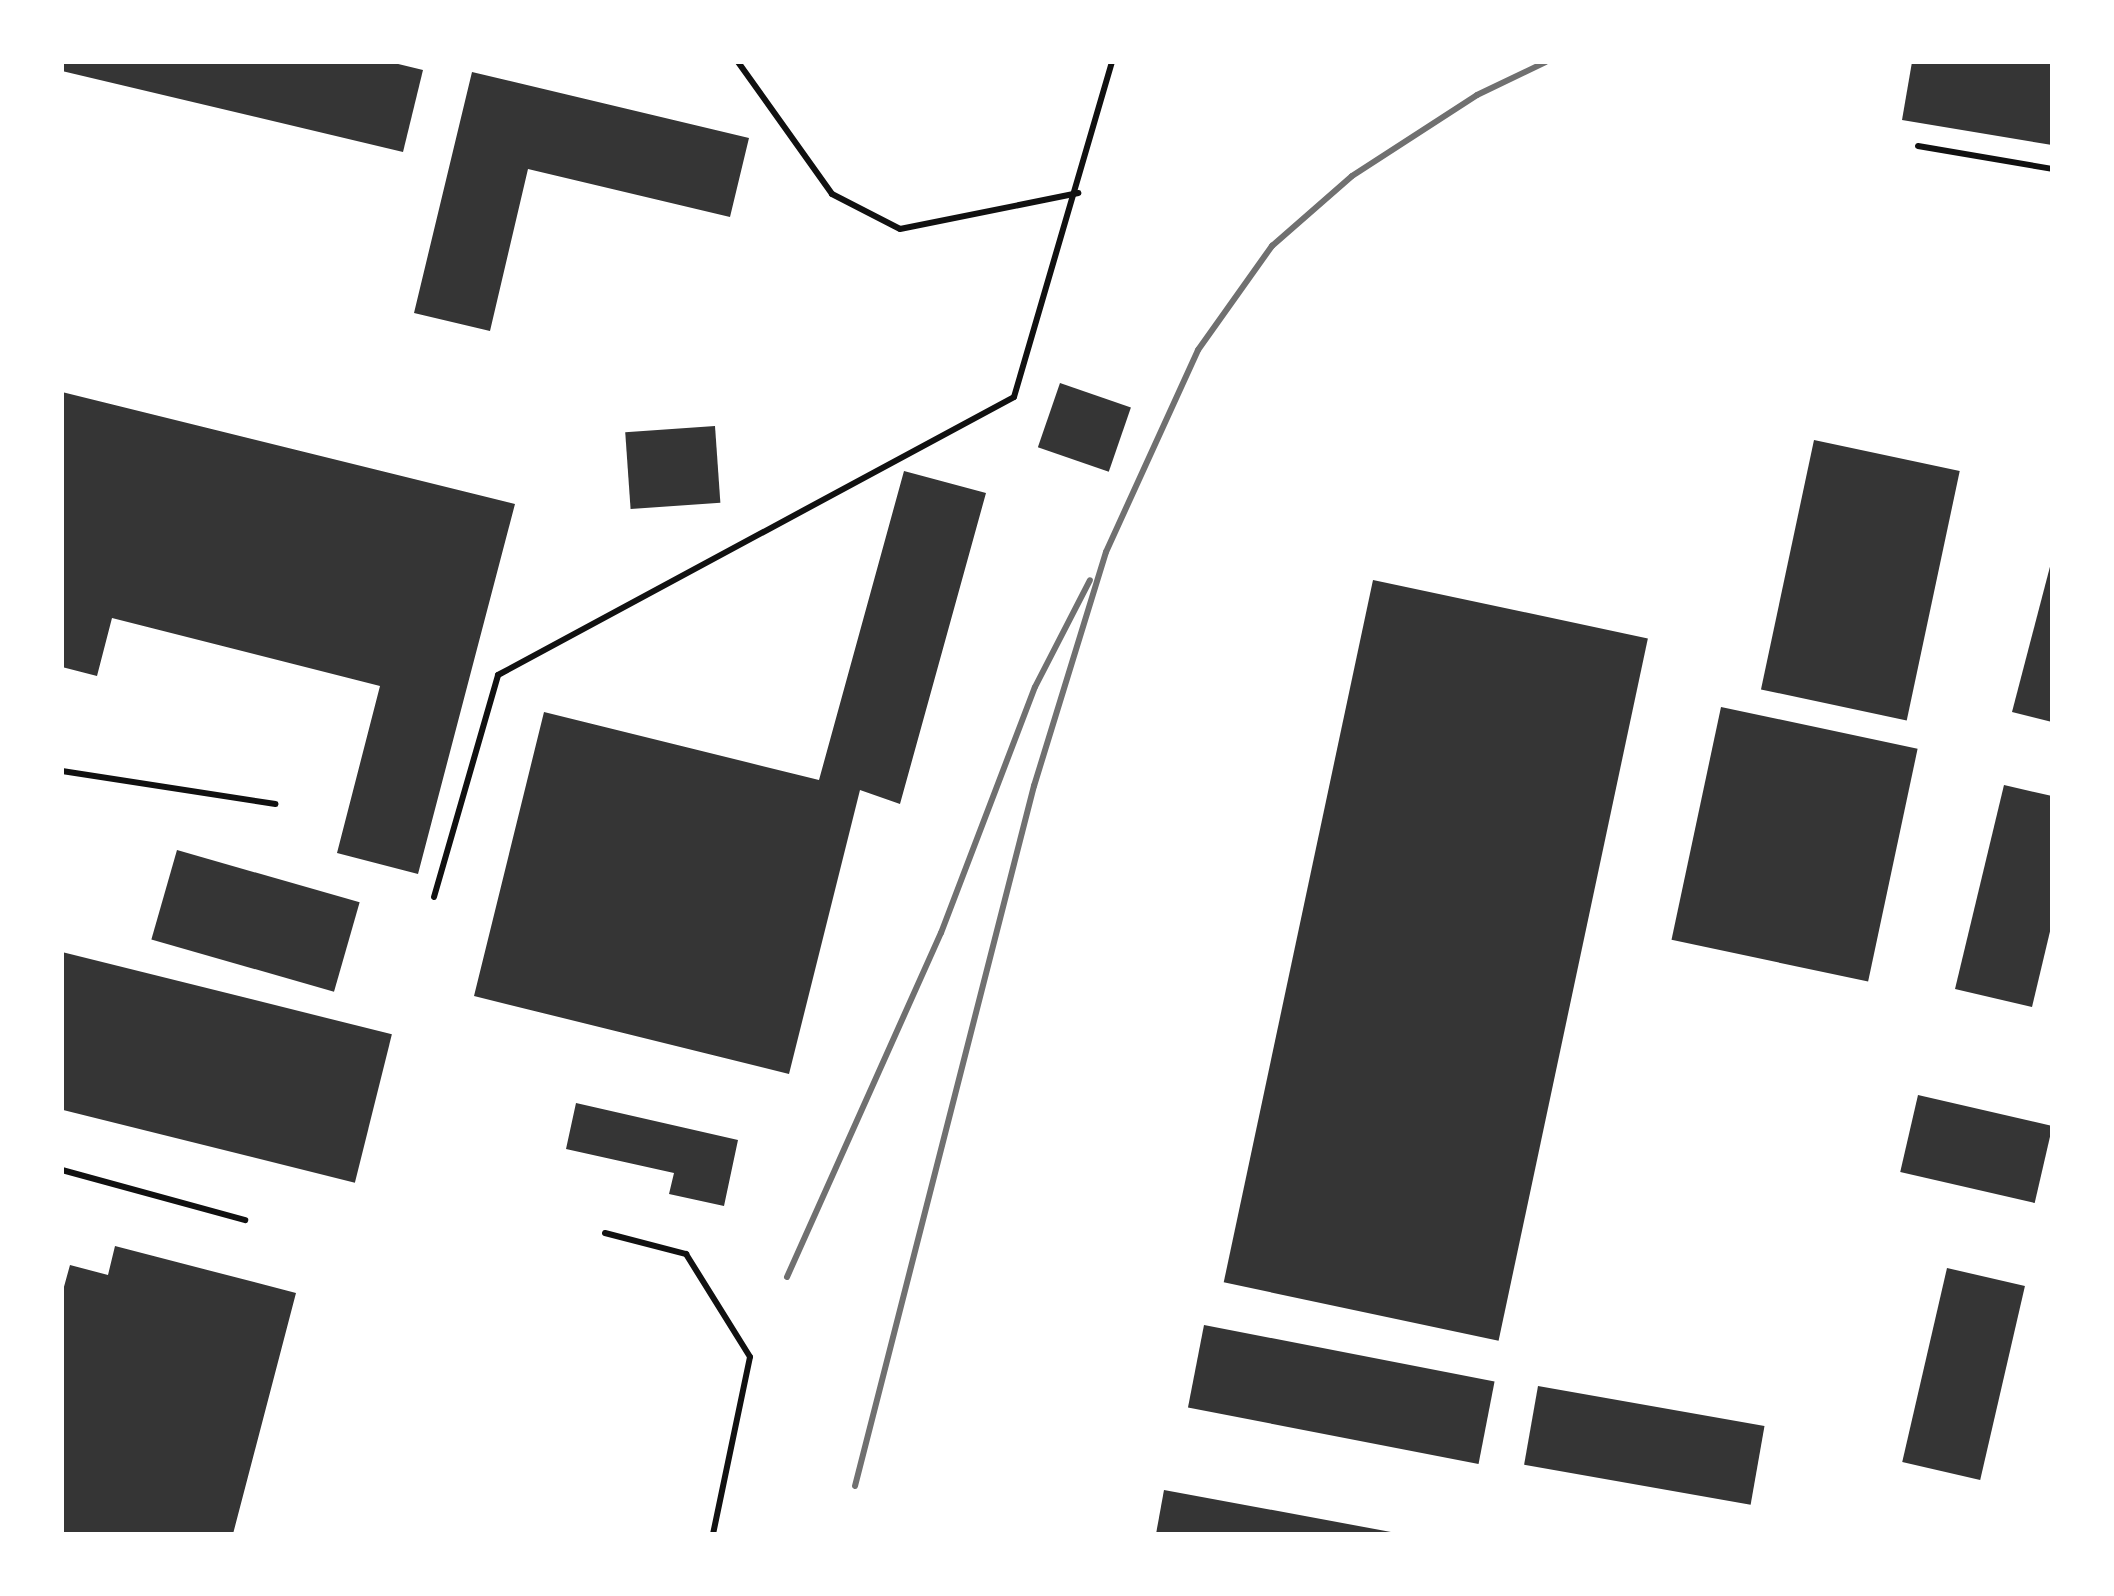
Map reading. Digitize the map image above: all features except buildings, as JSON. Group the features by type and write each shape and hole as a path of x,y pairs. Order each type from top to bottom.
{"lane":[{"path":"738,62 832,194 900,229 1078,193"},
{"path":"434,897 498,675 1014,397 1078,193 1112,62"},
{"path":"1918,146 2052,169"},
{"path":"62,771 275,804"},
{"path":"62,1170 245,1220"},
{"path":"605,1233 686,1254 750,1357 713,1534"}],"railway":[{"path":"855,1486 1034,786 1106,552 1198,350 1272,246 1352,176 1477,95 1546,62"},
{"path":"787,1277 941,933 1035,687 1090,580"}]}
